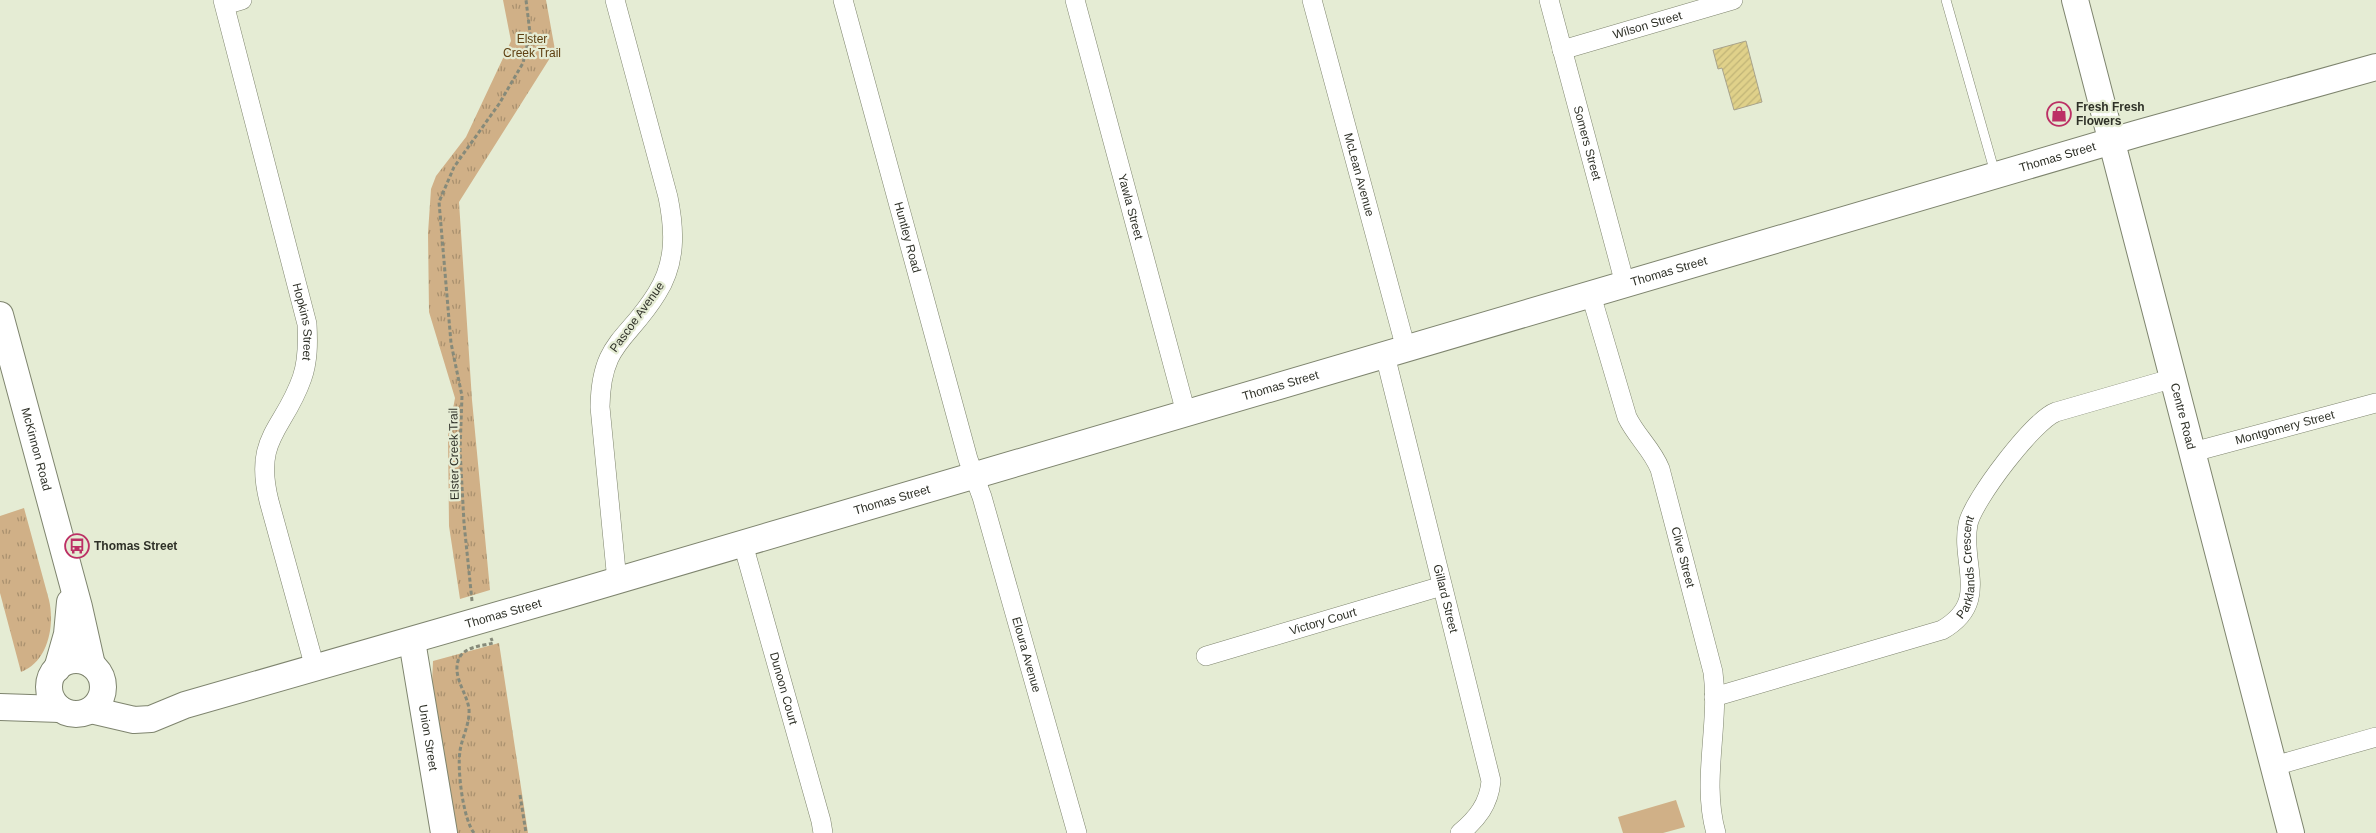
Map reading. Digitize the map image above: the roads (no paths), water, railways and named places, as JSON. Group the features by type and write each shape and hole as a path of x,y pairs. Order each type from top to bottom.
{"street":[{"name":"Pascoe Avenue","path":"614,0 668,197 673,229 673,248 664,279 647,307 613,348 607,361 601,388 600,407 617,580"},
{"name":"Huntley Road","path":"843,0 974,476"},
{"name":"Yawla Street","path":"1075,0 1186,413"},
{"name":"McLean Avenue","path":"1312,0 1395,352"},
{"name":"Somers Street","path":"1549,0 1625,284"},
{"name":"Wilson Street","path":"1562,50 1733,0"},
{"name":"Centre Road","path":"2074,0 2113,140 2274,766 2285,831"},
{"name":"Hopkins Street","path":"230,2 307,324 308,340 305,369 270,438 264,463 264,475 269,501 316,668"},
{"name":"Thomas Street","path":"91,710 134,720 151,719 185,705 742,544 2113,140 2376,68"},
{"name":"Clive Street","path":"1591,294 1627,417 1631,426 1652,451 1660,469 1713,672 1714,697 1709,797 1716,833"},
{"name":"McKinnon Road","path":"0,315 97,674"},
{"name":"Gillard Street","path":"1395,352 1442,586 1491,782 1490,793 1484,808 1477,818 1460,833"},
{"name":"Parklands Crescent","path":"1714,697 1942,630 1951,625 1965,608 1970,595 1972,580 1968,526 1971,514 1982,493 2041,420 2056,412 2174,378"},
{"name":"Montgomery Street","path":"2193,452 2376,403"},
{"name":"Eloura Avenue","path":"974,476 982,497 1077,833"},
{"name":"Dunoon Court","path":"742,544 821,821 822,833"},
{"name":"McKinnon Road","path":"54,673 67,634 72,584"},
{"name":"Victory Court","path":"1206,656 1442,586"},
{"name":"Union Street","path":"412,640 444,833"},
{"path":"70,661 85,662 97,674 101,698 91,710 75,714 60,709 0,706 70,661"},
{"path":"54,673 50,694 60,709"},
{"name":"Thomas Street","path":"97,674 120,697 133,703 185,705"},
{"path":"2274,766 2376,737"}],"lane":[{"path":"1946,0 1996,175"}],"place":[{"name":"Fresh Fresh Flowers","path":"2059,114"},
{"name":"Thomas Street","path":"77,546"}],"park label":[{"name":"Elster Creek Trail","path":"532,46"}]}
